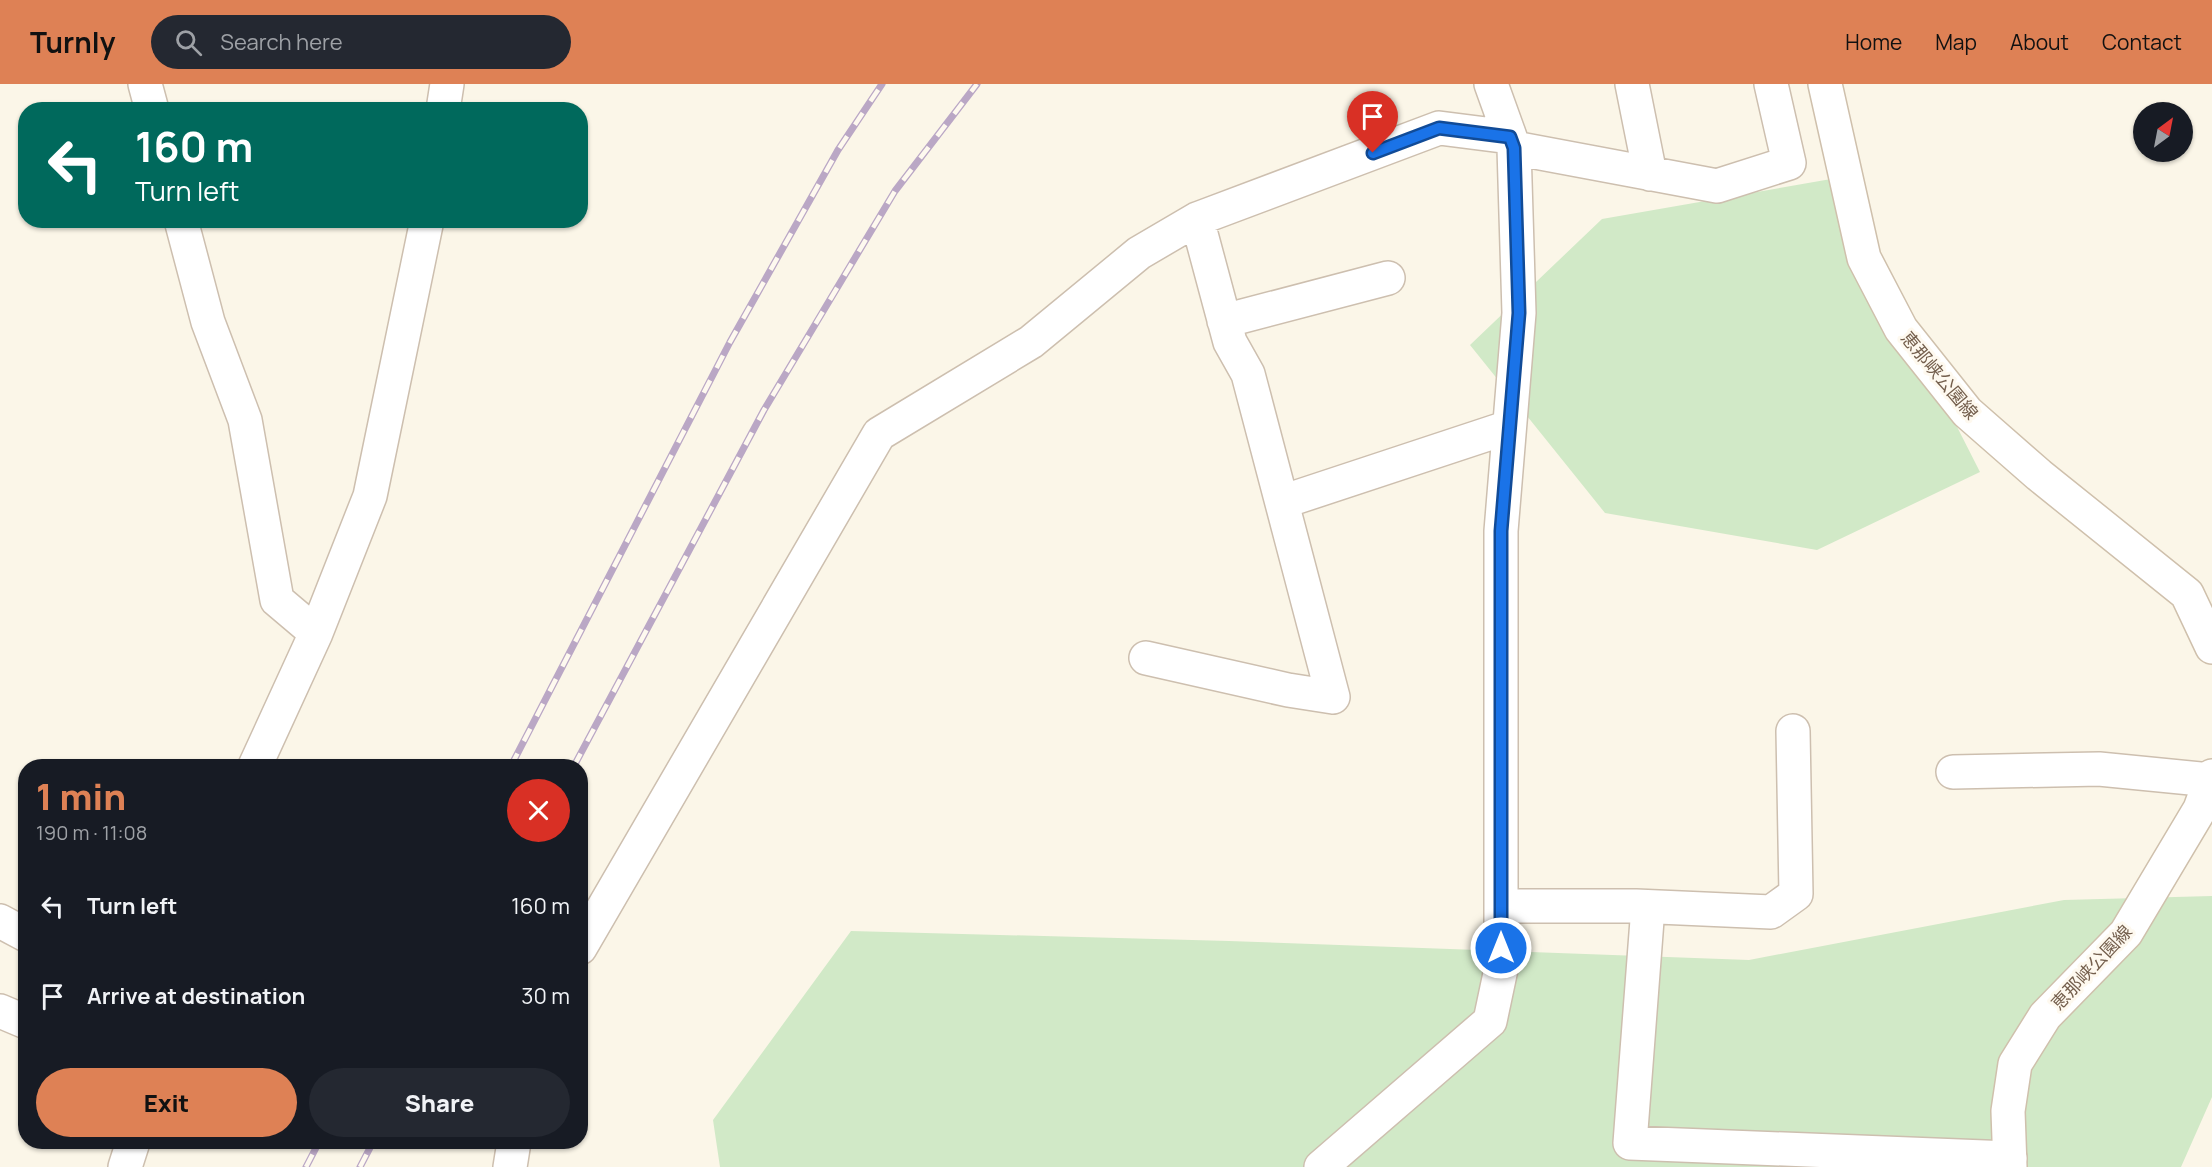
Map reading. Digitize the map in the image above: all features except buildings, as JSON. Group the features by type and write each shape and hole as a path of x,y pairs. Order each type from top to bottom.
{"street":[{"path":"145,84 150,102"},
{"path":"444,102 447,84"},
{"path":"1321,1167 1490,1021 1501,969 1501,531 1519,313 1512,142 1491,84"},
{"path":"1632,84 1650,174"},
{"path":"588,934 879,434 1031,342 1139,253 1197,219 1439,128 1512,142 1650,174 1717,186 1789,163 1771,84"},
{"name":"恵那峡公園線","path":"1825,84 1864,258 1900,329 1967,412 2039,475 2175,582 2187,594 2212,647"},
{"path":"1146,658 1288,690 1333,697 1248,374 1230,342 1197,219"},
{"path":"183,228 208,322 245,420 277,600 316,633"},
{"path":"258,759 316,633 370,496 425,228"},
{"path":"1224,321 1388,278"},
{"path":"1282,502 1509,427"},
{"path":"1501,906 1648,907 1771,912 1796,894 1793,731"},
{"path":"1953,772 2099,770 2211,778"},
{"name":"恵那峡公園線","path":"2010,1163 2008,1111 2015,1064 2045,1016 2126,933 2200,809 2211,778"},
{"path":"1648,907 1630,1143 2010,1163"},
{"path":"0,921 18,930"},
{"path":"0,1011 18,1019"},
{"path":"125,1167 131,1149"},
{"path":"510,1167 513,1149"}],"green space":[{"path":"1831,179 1980,472 1817,550 1605,513 1470,345 1602,219"},
{"path":"2212,896 2212,1097 2181,1167 720,1167 713,1120 851,931 1229,941 1749,960 2064,900"}],"railway":[{"path":"515,759 730,342 838,150 882,84"},
{"path":"578,759 764,410 895,191 977,84"},
{"path":"306,1167 315,1149"},
{"path":"360,1167 369,1149"}],"route":[{"path":"1373,153 1439,128 1510,137 1514,148 1519,313 1501,531 1501,948"}]}
